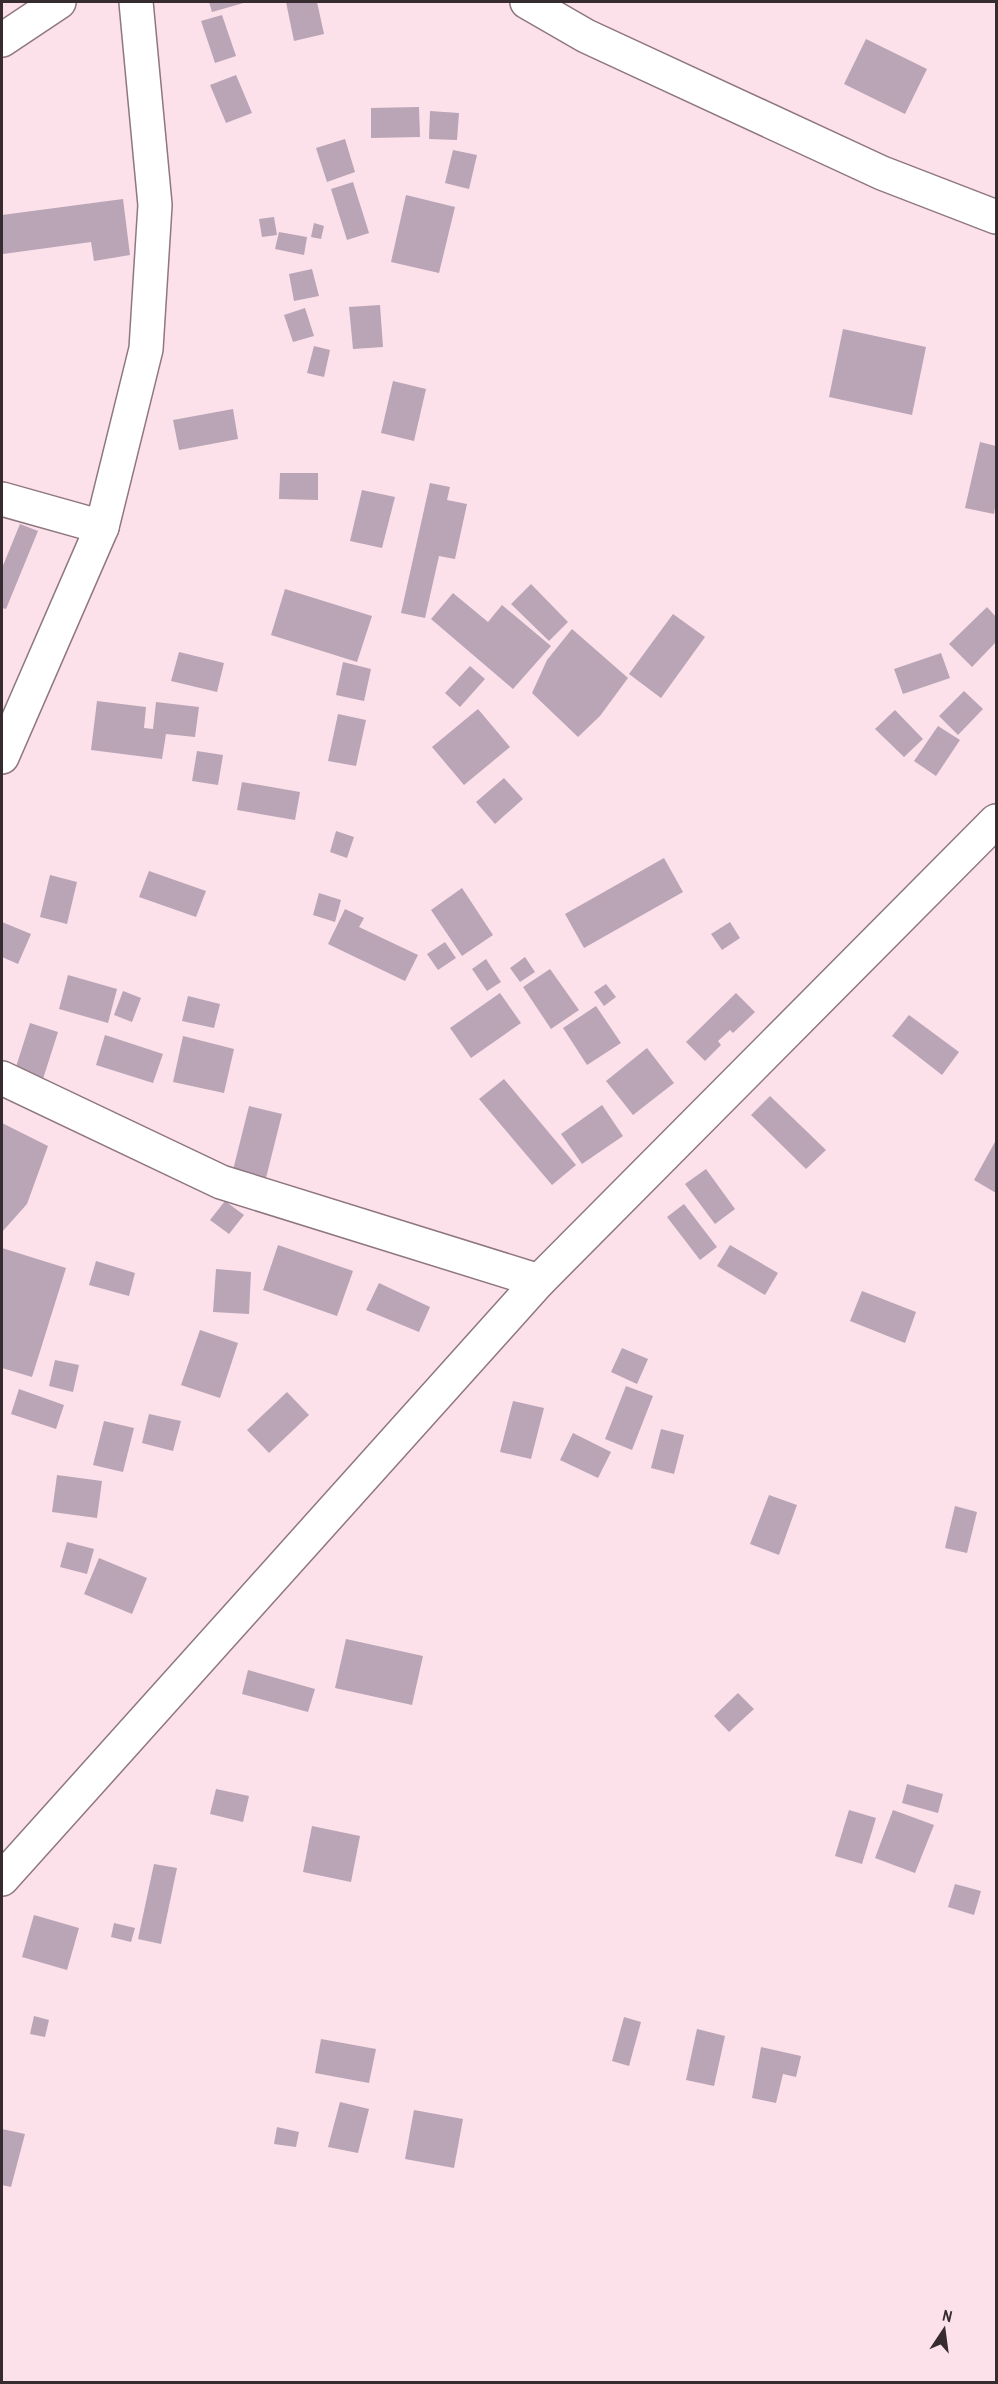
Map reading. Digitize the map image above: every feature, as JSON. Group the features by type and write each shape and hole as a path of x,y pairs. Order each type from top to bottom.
{"street":[{"path":"2,40 59,2"},
{"path":"2,757 102,527 146,349 154,205 136,2"},
{"path":"526,2 586,36 882,173 996,217"},
{"path":"2,499 102,527"},
{"path":"2,1879 539,1281 996,821"},
{"path":"2,1078 221,1182 539,1281"}],"building":[{"path":"209,2 247,2 212,12"},
{"path":"286,2 317,2 324,34 294,41"},
{"path":"222,15 236,56 215,63 201,21"},
{"path":"866,39 927,69 905,114 844,84"},
{"path":"236,75 252,113 226,123 210,85"},
{"path":"419,107 420,137 371,138 371,108"},
{"path":"430,111 459,113 457,140 429,139"},
{"path":"345,139 355,172 327,182 316,148"},
{"path":"453,150 477,155 469,189 445,183"},
{"path":"353,182 369,233 347,240 331,189"},
{"path":"406,195 455,207 439,273 391,262"},
{"path":"123,199 130,255 94,261 91,242 3,254 2,215"},
{"path":"274,217 277,235 262,237 259,219"},
{"path":"314,223 324,226 321,239 311,237"},
{"path":"279,232 307,237 304,255 275,249"},
{"path":"312,269 319,296 294,301 289,274"},
{"path":"380,305 383,347 353,349 349,307"},
{"path":"305,308 314,336 293,342 284,315"},
{"path":"843,329 926,347 912,415 829,397"},
{"path":"314,346 330,350 324,377 307,373"},
{"path":"393,381 426,389 414,441 381,433"},
{"path":"233,409 238,439 179,450 173,420"},
{"path":"980,442 996,446 994,514 965,508"},
{"path":"280,473 318,473 318,500 279,499"},
{"path":"430,483 450,487 447,500 467,504 455,559 439,556 425,618 401,613"},
{"path":"362,490 395,497 382,548 350,541"},
{"path":"20,524 38,531 6,609 2,608 2,568"},
{"path":"531,584 568,622 549,641 511,604"},
{"path":"285,589 372,616 357,662 271,635"},
{"path":"453,593 488,622 502,605 551,646 513,689 431,619"},
{"path":"987,607 996,617 996,642 972,667 949,644"},
{"path":"673,614 705,637 661,698 629,674"},
{"path":"572,629 628,678 600,716 578,737 532,693 547,660"},
{"path":"179,652 224,663 217,692 171,681"},
{"path":"941,653 950,678 903,694 894,669"},
{"path":"343,662 371,669 364,701 336,695"},
{"path":"470,666 485,679 460,707 445,693"},
{"path":"964,691 983,709 958,735 939,716"},
{"path":"97,701 146,707 144,728 153,729 156,702 199,707 195,737 166,734 162,759 91,750"},
{"path":"478,709 510,747 464,785 432,747"},
{"path":"895,710 923,739 904,757 875,729"},
{"path":"338,714 366,720 356,766 328,761"},
{"path":"938,726 960,740 936,776 914,761"},
{"path":"197,751 223,755 218,785 192,781"},
{"path":"504,778 523,799 495,824 476,802"},
{"path":"242,782 300,792 295,820 237,810"},
{"path":"336,831 354,837 347,858 330,852"},
{"path":"664,858 683,892 584,948 565,914"},
{"path":"149,871 206,891 196,917 139,897"},
{"path":"50,875 77,882 67,924 40,917"},
{"path":"462,888 493,935 462,956 431,910"},
{"path":"319,893 341,900 335,922 313,915"},
{"path":"345,909 364,918 359,927 418,955 405,981 328,944"},
{"path":"2,922 31,934 18,964 2,957"},
{"path":"730,922 740,938 722,950 711,934"},
{"path":"445,942 456,958 438,970 427,954"},
{"path":"525,957 535,972 520,982 510,968"},
{"path":"486,959 501,982 487,991 472,969"},
{"path":"550,969 579,1010 551,1029 523,987"},
{"path":"68,975 117,989 108,1023 59,1009"},
{"path":"606,984 616,997 604,1006 594,992"},
{"path":"123,991 141,998 132,1022 114,1015"},
{"path":"500,993 521,1023 471,1058 450,1028"},
{"path":"736,993 755,1012 733,1033 730,1030 718,1041 721,1045 705,1061 686,1042"},
{"path":"188,996 220,1004 214,1028 182,1021"},
{"path":"596,1006 621,1043 587,1065 563,1028"},
{"path":"909,1015 959,1052 942,1075 892,1036"},
{"path":"30,1023 58,1032 42,1082 14,1073"},
{"path":"105,1035 163,1054 153,1083 96,1065"},
{"path":"183,1036 234,1049 224,1093 173,1082"},
{"path":"647,1048 674,1083 633,1115 606,1081"},
{"path":"504,1079 576,1165 552,1185 479,1099"},
{"path":"770,1096 826,1150 806,1169 751,1115"},
{"path":"602,1105 623,1136 582,1164 561,1134"},
{"path":"249,1106 282,1114 265,1182 232,1174"},
{"path":"2,1123 48,1146 27,1204 2,1232"},
{"path":"996,1140 996,1193 974,1180"},
{"path":"706,1169 735,1209 715,1224 685,1184"},
{"path":"225,1201 244,1215 229,1234 210,1220"},
{"path":"684,1204 717,1247 700,1260 667,1217"},
{"path":"278,1245 353,1271 337,1316 263,1290"},
{"path":"730,1245 778,1273 765,1295 717,1266"},
{"path":"2,1248 66,1268 32,1377 2,1368"},
{"path":"96,1261 135,1273 129,1296 89,1285"},
{"path":"216,1269 251,1272 249,1314 213,1312"},
{"path":"379,1283 430,1307 419,1332 366,1310"},
{"path":"862,1291 916,1312 905,1343 850,1321"},
{"path":"200,1330 238,1343 220,1398 181,1385"},
{"path":"622,1348 648,1359 637,1384 611,1372"},
{"path":"55,1360 79,1365 73,1392 49,1386"},
{"path":"626,1386 653,1396 632,1450 605,1439"},
{"path":"19,1389 64,1405 56,1429 11,1414"},
{"path":"287,1392 309,1415 269,1453 247,1430"},
{"path":"513,1401 544,1408 531,1459 500,1452"},
{"path":"149,1414 181,1421 173,1451 142,1443"},
{"path":"104,1421 134,1428 123,1472 93,1465"},
{"path":"661,1429 684,1435 674,1474 651,1468"},
{"path":"573,1433 611,1452 598,1478 560,1460"},
{"path":"57,1475 102,1481 97,1518 52,1512"},
{"path":"769,1495 797,1505 779,1555 750,1544"},
{"path":"955,1506 977,1512 967,1553 945,1548"},
{"path":"67,1542 94,1549 87,1574 60,1567"},
{"path":"99,1558 147,1578 132,1614 84,1594"},
{"path":"346,1639 423,1656 412,1705 335,1688"},
{"path":"248,1670 315,1689 308,1712 242,1694"},
{"path":"738,1693 754,1709 729,1732 714,1716"},
{"path":"907,1784 943,1794 938,1813 902,1803"},
{"path":"216,1789 249,1796 243,1822 210,1814"},
{"path":"849,1810 876,1818 862,1864 835,1856"},
{"path":"893,1810 934,1825 915,1873 875,1858"},
{"path":"312,1826 360,1836 351,1882 303,1872"},
{"path":"154,1864 177,1868 161,1944 138,1939"},
{"path":"955,1884 981,1891 974,1915 948,1907"},
{"path":"34,1915 79,1928 67,1970 22,1957"},
{"path":"114,1923 135,1928 131,1942 111,1937"},
{"path":"34,2016 49,2020 45,2037 30,2034"},
{"path":"624,2017 641,2022 629,2066 612,2061"},
{"path":"697,2029 725,2036 714,2086 686,2080"},
{"path":"321,2039 376,2049 369,2083 315,2073"},
{"path":"761,2047 801,2056 796,2077 783,2074 776,2103 752,2098"},
{"path":"340,2102 369,2109 358,2153 328,2147"},
{"path":"414,2110 463,2119 454,2168 405,2159"},
{"path":"277,2127 299,2132 296,2147 274,2144"},
{"path":"2,2129 25,2134 11,2187 2,2185"}]}
